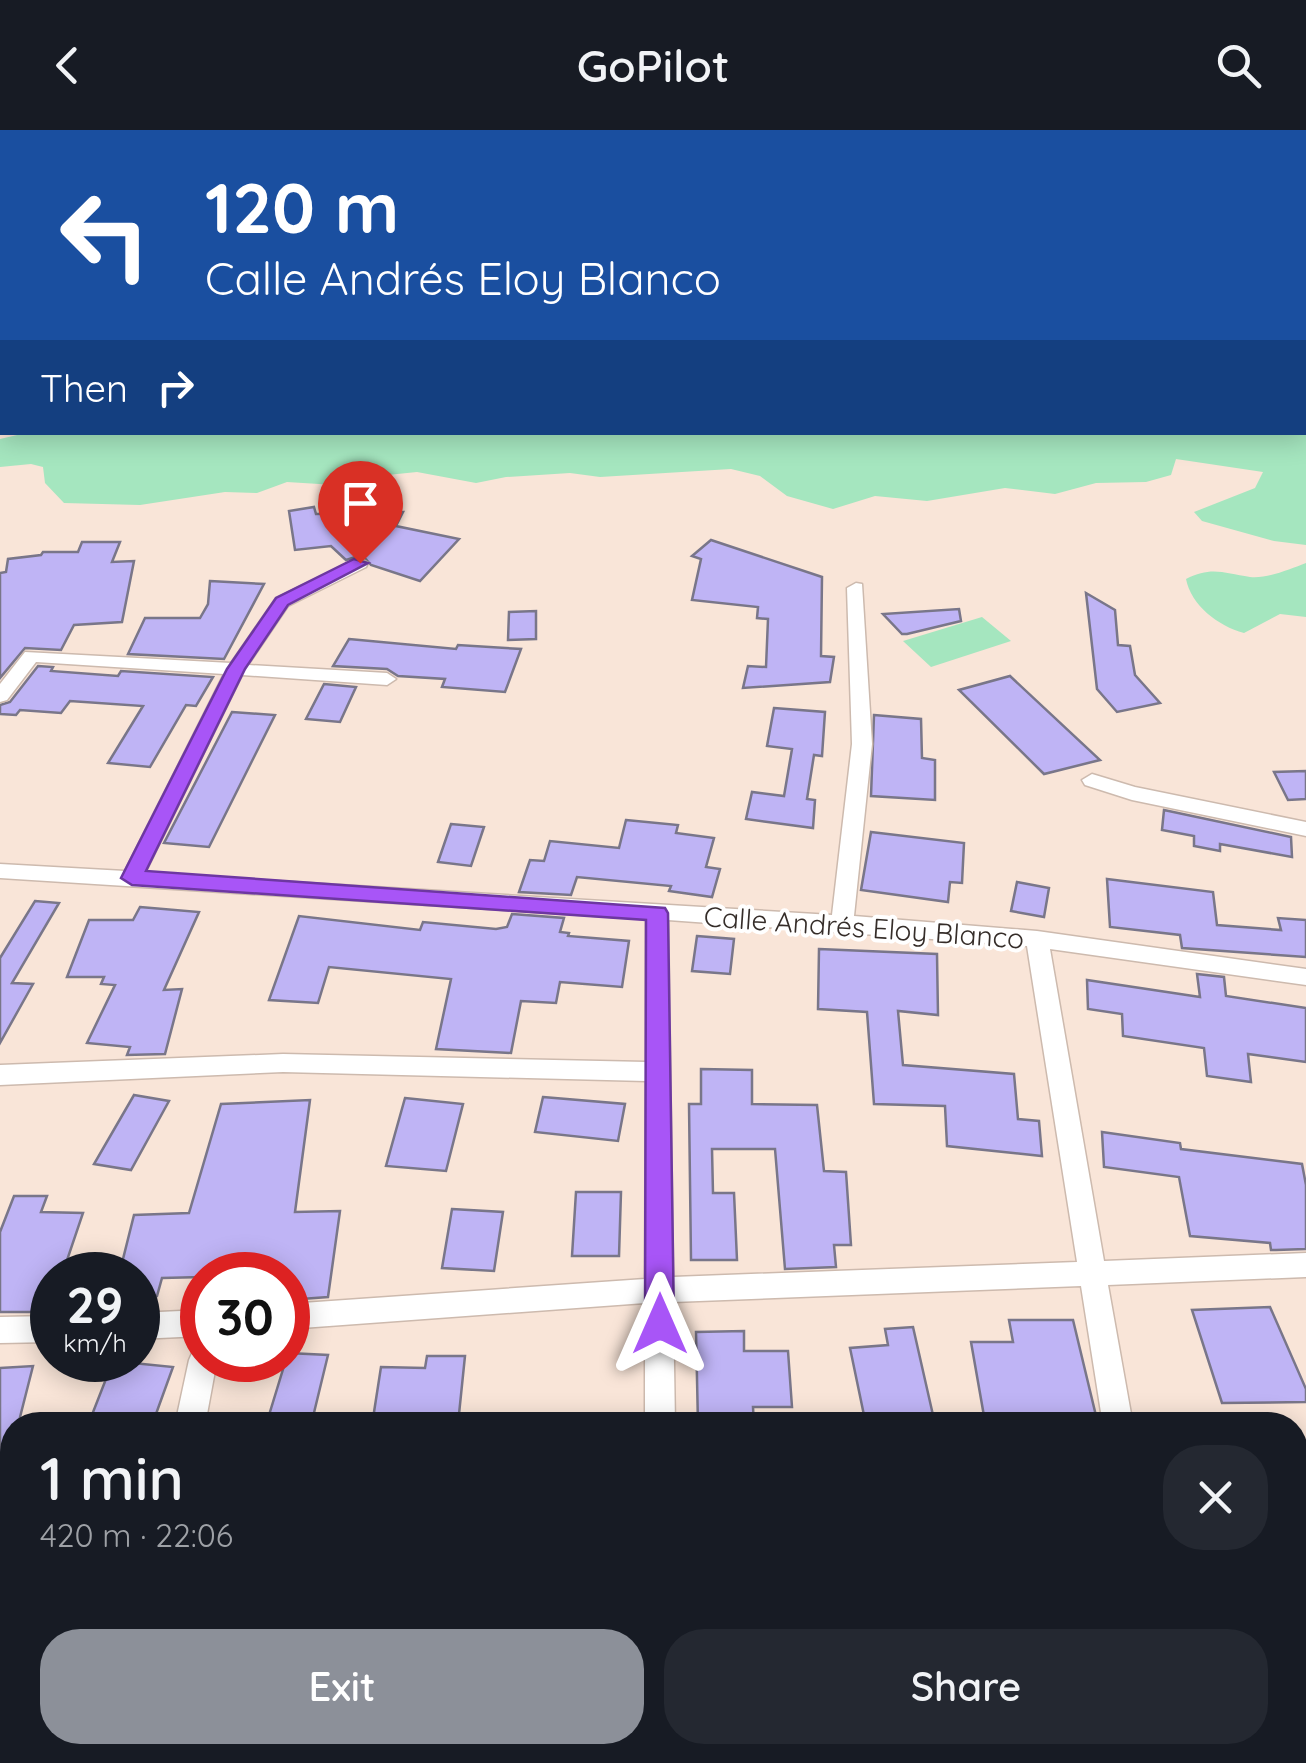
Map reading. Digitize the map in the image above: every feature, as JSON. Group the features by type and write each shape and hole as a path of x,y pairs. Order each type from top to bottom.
{"street":[{"path":"132,878 236,669 282,602 360,563"},
{"path":"842,922 862,744 856,588"},
{"path":"0,696 30,656 387,679"},
{"path":"1092,780 1132,794 1306,829"},
{"name":"Calle Andrés Eloy Blanco","path":"0,871 842,922 1037,940 1306,977"},
{"path":"657,913 660,1412"},
{"path":"1037,940 1116,1412"},
{"path":"0,1075 283,1063 658,1072"},
{"path":"310,1316 660,1290 1306,1265"},
{"path":"0,1330 30,1329"},
{"path":"193,1412 199,1382"}],"green space":[{"path":"17,435 1306,435 1306,545 1274,541 1202,521 1194,512 1255,488 1263,472 1176,459 1171,475 1146,482 1096,483 1055,494 1005,488 927,501 875,496 833,509 787,496 760,476 731,469 600,477 570,473 476,483 417,472 348,479 335,485 287,482 257,493 225,492 140,505 64,503 45,483 43,467 0,467 0,439"},
{"path":"1306,563 1306,617 1280,614 1244,633 1207,613 1186,579 1210,572 1264,576"},
{"path":"982,617 1011,641 931,667 903,641"}],"building":[{"path":"314,507 316,514 403,512 396,526 459,539 420,581 371,565 362,555 346,560 331,546 295,550 289,511"},
{"path":"711,540 822,577 821,656 834,657 830,682 743,688 748,666 766,667 768,619 757,618 758,607 692,600 701,559 692,556"},
{"path":"82,542 120,542 112,562 134,561 122,622 74,625 61,650 25,648 0,678 0,573 6,572 8,559 43,552 78,552"},
{"path":"210,581 264,584 224,659 128,654 145,618 200,618 208,604"},
{"path":"1086,593 1115,610 1118,645 1130,646 1135,675 1160,703 1117,712 1097,689"},
{"path":"959,609 961,621 907,634 902,634 883,614"},
{"path":"536,611 536,639 508,640 509,612"},
{"path":"349,639 456,649 458,645 521,649 505,692 442,687 445,679 398,676 387,669 333,666"},
{"path":"38,666 53,667 51,671 118,676 121,671 213,677 196,706 186,705 150,767 108,763 143,706 70,701 61,713 20,710 16,715 0,714 0,705 10,702"},
{"path":"1010,676 1100,760 1044,774 959,690"},
{"path":"324,684 356,687 340,722 306,719"},
{"path":"774,708 825,712 822,756 814,755 807,799 815,800 813,828 746,819 752,792 784,796 792,749 767,746"},
{"path":"232,712 275,715 209,847 164,843"},
{"path":"874,715 921,719 922,758 935,760 935,800 871,796"},
{"path":"1306,771 1306,799 1288,800 1274,772"},
{"path":"1164,810 1291,837 1292,857 1220,844 1220,851 1194,846 1194,836 1162,830"},
{"path":"626,820 678,825 676,833 714,838 706,867 720,869 712,897 669,891 671,886 577,877 571,895 519,892 530,860 544,861 550,841 619,848"},
{"path":"451,824 484,827 471,866 438,862"},
{"path":"871,832 964,843 962,883 950,882 948,902 861,890"},
{"path":"1107,879 1213,892 1217,925 1281,930 1278,918 1306,920 1306,957 1182,948 1180,935 1110,927"},
{"path":"1017,882 1049,888 1044,917 1011,911"},
{"path":"35,901 59,903 12,983 33,984 0,1043 0,958"},
{"path":"140,907 199,912 164,990 182,989 165,1054 127,1055 130,1047 87,1043 115,985 101,984 104,977 67,977 89,920 133,920"},
{"path":"512,914 564,918 560,932 569,933 568,936 629,941 622,987 560,982 556,1003 521,1001 511,1053 436,1049 451,979 329,967 318,1003 269,1000 299,916 420,930 423,922 496,929 507,927"},
{"path":"697,936 734,939 730,974 692,971"},
{"path":"819,949 937,954 938,1015 898,1011 903,1065 1014,1074 1018,1119 1039,1121 1042,1156 947,1146 945,1106 874,1104 867,1012 818,1009"},
{"path":"1197,974 1224,977 1226,996 1306,1008 1306,1062 1248,1054 1251,1082 1207,1076 1204,1048 1123,1036 1122,1014 1088,1009 1087,980 1200,997"},
{"path":"701,1069 752,1070 752,1104 817,1105 824,1171 846,1172 851,1245 834,1245 836,1267 785,1269 775,1149 712,1149 713,1193 734,1193 737,1260 691,1260 689,1104 701,1104"},
{"path":"134,1095 169,1101 131,1170 94,1164"},
{"path":"543,1097 625,1104 618,1141 535,1132"},
{"path":"405,1098 463,1104 446,1171 386,1166"},
{"path":"310,1100 295,1212 340,1211 328,1297 310,1298 310,1252 180,1252 180,1278 162,1278 160,1285 160,1252 125,1252 134,1215 189,1213 221,1104"},
{"path":"1102,1132 1180,1143 1181,1149 1302,1164 1306,1185 1306,1249 1271,1250 1270,1243 1190,1236 1179,1177 1104,1167"},
{"path":"576,1192 621,1192 619,1256 572,1256"},
{"path":"14,1196 47,1196 41,1212 83,1213 70,1252 30,1252 30,1312 0,1312 0,1232"},
{"path":"452,1209 503,1212 494,1271 442,1268"},
{"path":"1270,1307 1306,1389 1306,1402 1222,1403 1192,1310"},
{"path":"1009,1320 1073,1320 1095,1412 983,1412 971,1342 1013,1342"},
{"path":"913,1327 932,1412 863,1412 850,1348 888,1345 885,1329"},
{"path":"744,1331 744,1351 788,1351 792,1407 698,1412 696,1332"},
{"path":"310,1354 328,1355 314,1412 270,1412 279,1382 310,1382"},
{"path":"427,1356 465,1356 459,1412 374,1412 381,1367 425,1368"},
{"path":"30,1366 21,1412 0,1412 0,1368"},
{"path":"160,1366 173,1367 157,1412 93,1412 105,1382 160,1382"}],"route":[{"path":"360,563 282,602 236,669 132,878 657,913 660,1324"}]}
